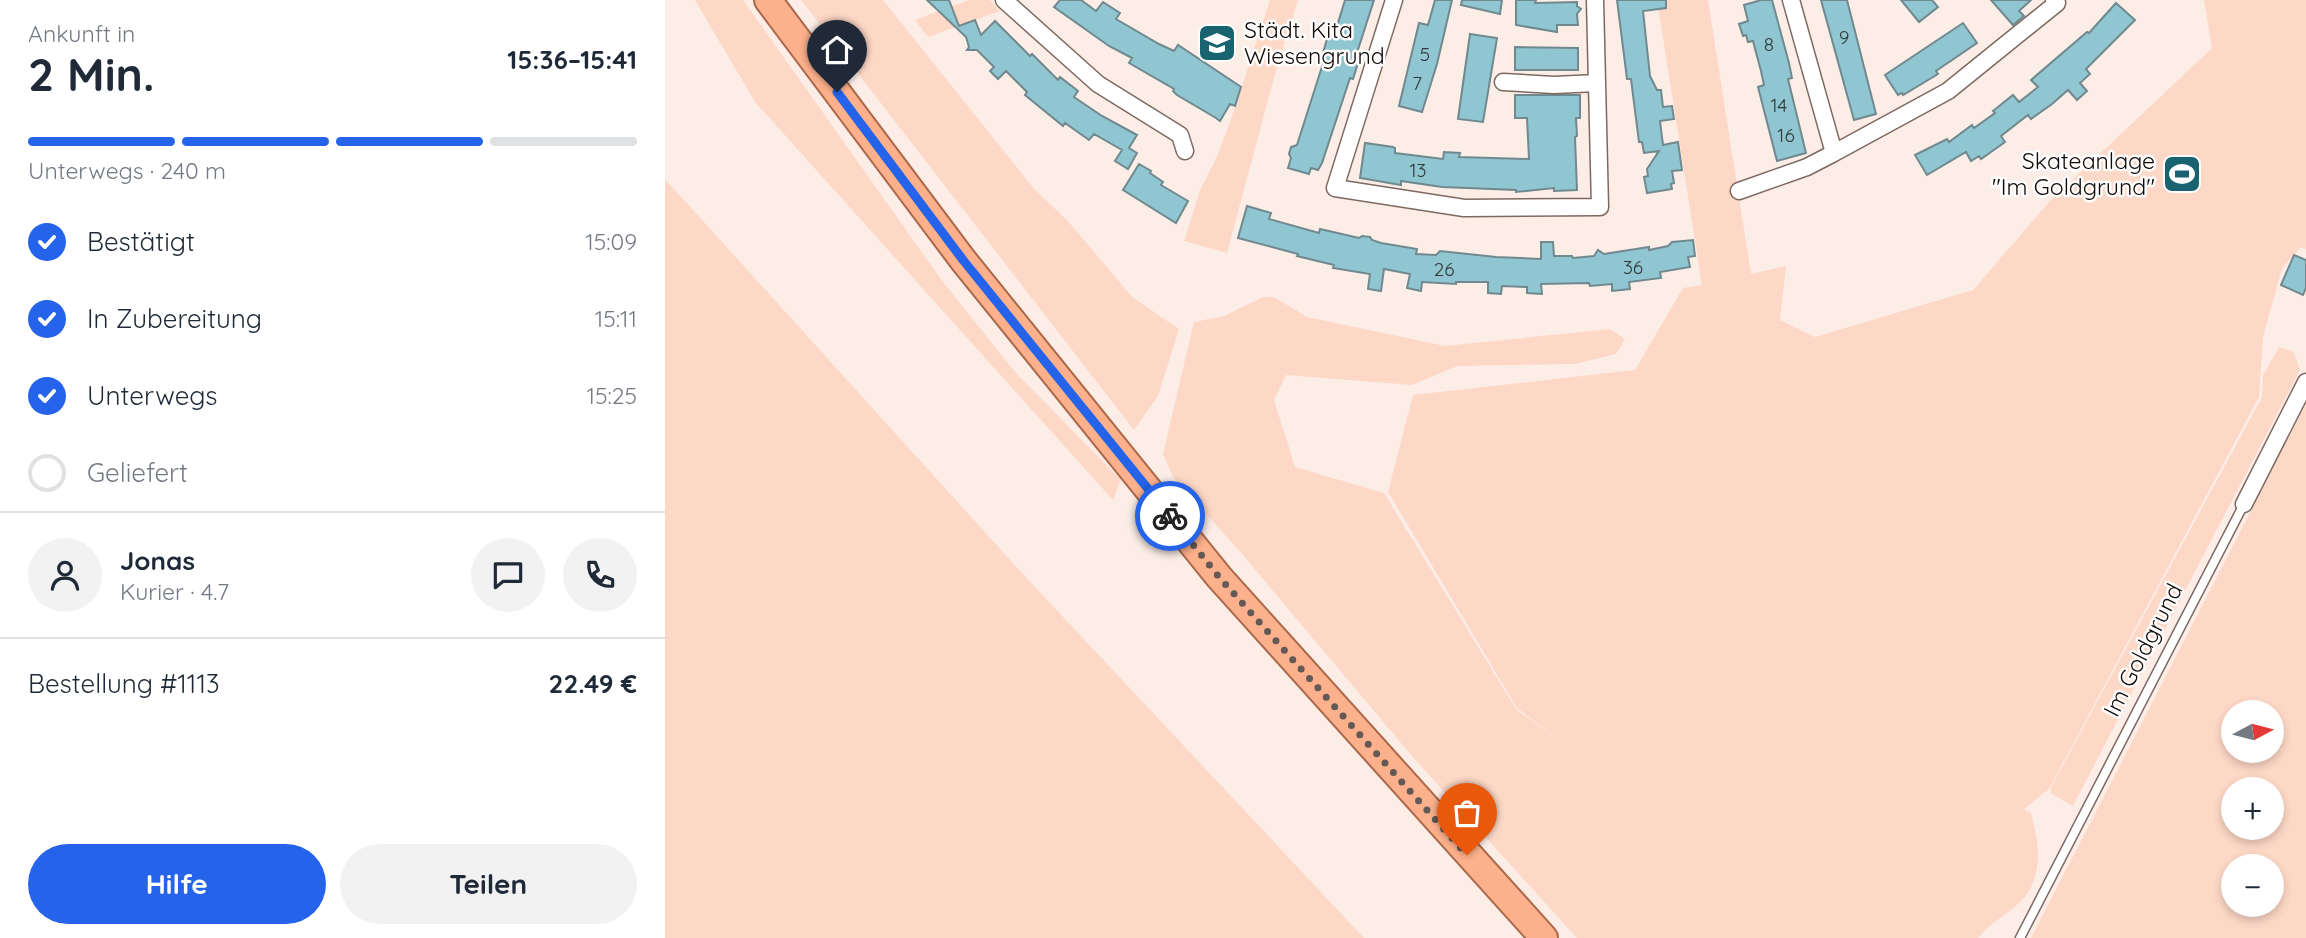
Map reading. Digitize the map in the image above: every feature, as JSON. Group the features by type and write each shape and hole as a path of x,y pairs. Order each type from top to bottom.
{"highway":[{"path":"768,0 963,260 1219,577 1544,938"}],"street":[{"path":"1004,0 1098,84 1179,135 1185,152"},
{"path":"1394,0 1335,188 1464,208 1600,207 1595,0"},
{"path":"1791,0 1834,153"},
{"path":"1739,191 1807,167 1948,91 2057,4 2054,0"},
{"path":"1503,82 1554,85 1597,83"},
{"name":"Im Goldgrund","path":"2244,504 2306,382"}],"lane":[{"name":"Im Goldgrund","path":"2020,938 2244,504"}],"shaded area":[{"path":"695,0 743,0 943,282 1015,372 1121,480 1113,500 755,102"},
{"path":"801,0 883,0 1035,190 1067,220 1132,297 1179,329 1158,396 1134,430"},
{"path":"969,0 990,0 1000,11 928,37 915,20"},
{"path":"1270,0 1298,0 1273,81 1227,253 1184,241 1200,190 1218,155 1236,105"},
{"path":"1657,0 1708,0 1751,274 1786,266 1780,320 1815,337 1973,290 2050,201 2212,48 2204,0 2306,0 2306,249 2301,247 2282,268 2263,337 2259,397 2049,789 2024,809 2031,813 2038,846 2037,868 2030,888 2019,903 1978,938 1577,938 1411,755 1242,554 1173,477 1163,454 1194,322 1224,316 1263,297 1274,297 1307,317 1445,346 1610,329 1625,339 1616,354 1575,364 1457,366 1412,385 1286,375 1274,400 1295,467 1384,493 1516,709 1559,740 1517,708 1388,492 1413,395 1635,370 1683,288 1702,285"},
{"path":"665,179 1020,571 1364,938 665,938"},
{"path":"2279,347 2294,352 2300,370 2073,806 2052,794 2050,789 2262,397 2263,375"},
{"path":"2306,404 2306,938 2031,938"}],"building":[{"path":"927,0 949,0 959,26 975,20 981,35 995,21 1058,80 1060,77 1078,91 1074,97 1137,135 1129,148 1137,153 1128,169 1115,161 1122,150 1094,134 1089,140 1065,123 1063,126 1025,95 1027,92 1006,71 998,79 990,71 994,67 977,50 967,50 969,47 966,37"},
{"path":"1060,0 1081,0 1096,11 1103,2 1120,13 1116,19 1159,44 1174,51 1178,45 1241,87 1235,106 1230,104 1220,121 1177,95 1174,89 1129,63 1132,58 1109,46 1054,7"},
{"path":"1345,0 1374,0 1354,62 1358,63 1353,79 1350,78 1322,163 1318,170 1311,168 1309,174 1288,168 1291,158 1289,154 1291,147 1297,145 1326,54 1323,53 1328,35 1334,36"},
{"path":"1435,0 1452,0 1422,112 1399,106 1419,23 1428,25"},
{"path":"1462,0 1502,0 1500,14 1461,5"},
{"path":"1516,0 1536,0 1535,3 1577,2 1581,9 1577,14 1578,25 1557,25 1557,32 1516,25"},
{"path":"1617,0 1666,0 1666,8 1643,11 1650,76 1657,90 1661,90 1663,107 1672,106 1674,119 1660,121 1663,145 1678,142 1682,170 1672,171 1672,189 1647,193 1644,177 1648,176 1647,169 1659,151 1644,153 1642,142 1639,142 1631,79 1627,79"},
{"path":"1772,0 1789,63 1792,78 1788,79 1806,153 1777,161 1758,87 1764,85 1753,41 1748,42 1746,35 1743,36 1739,24 1748,21 1744,5"},
{"path":"1821,0 1847,0 1876,114 1854,120"},
{"path":"1901,0 1932,0 1938,7 1919,22"},
{"path":"1991,0 2031,0 2019,11 2024,16 2013,25"},
{"path":"2116,3 2135,20 2086,69 2090,74 2080,83 2087,91 2077,100 2068,90 2031,119 2028,115 2001,136 2005,142 1981,159 1979,156 1971,161 1966,152 1927,175 1915,155 1947,139 1949,142 1972,125 1974,128 1995,113 1993,111 2013,95 2019,102 2038,87 2031,80 2089,33"},
{"path":"1963,23 1977,43 1936,71 1938,74 1903,95 1898,95 1885,75"},
{"path":"1470,34 1497,38 1483,122 1458,119"},
{"path":"1515,47 1578,48 1578,70 1515,70"},
{"path":"1515,95 1580,95 1580,118 1576,118 1575,137 1577,190 1554,191 1554,188 1516,192 1401,181 1401,185 1360,178 1365,143 1393,147 1395,153 1443,159 1444,152 1460,153 1459,157 1529,159 1527,118 1515,118"},
{"path":"1139,164 1163,182 1161,185 1188,201 1176,223 1123,190"},
{"path":"1247,206 1271,213 1269,219 1319,233 1320,229 1359,238 1370,237 1381,243 1417,249 1416,254 1436,255 1440,251 1541,259 1541,242 1553,242 1554,256 1573,258 1594,256 1598,250 1604,254 1649,247 1649,250 1668,246 1672,242 1693,240 1695,256 1688,257 1690,267 1660,272 1661,278 1629,282 1630,289 1612,291 1612,284 1541,284 1542,294 1527,293 1527,287 1502,286 1501,294 1488,293 1488,282 1422,282 1421,291 1407,288 1410,274 1384,269 1381,291 1368,289 1370,274 1333,268 1334,265 1238,238"},
{"path":"2294,255 2306,260 2306,288 2303,295 2281,285"}],"way so far":[{"path":"1170,516 1219,577 1467,855"}],"place":[{"name":"Städt. Kita Wiesengrund","path":"1217,43"},
{"name":"Skateanlage \"Im Goldgrund\"","path":"2182,174"}],"route":[{"path":"837,92 963,260 1170,516"}]}
